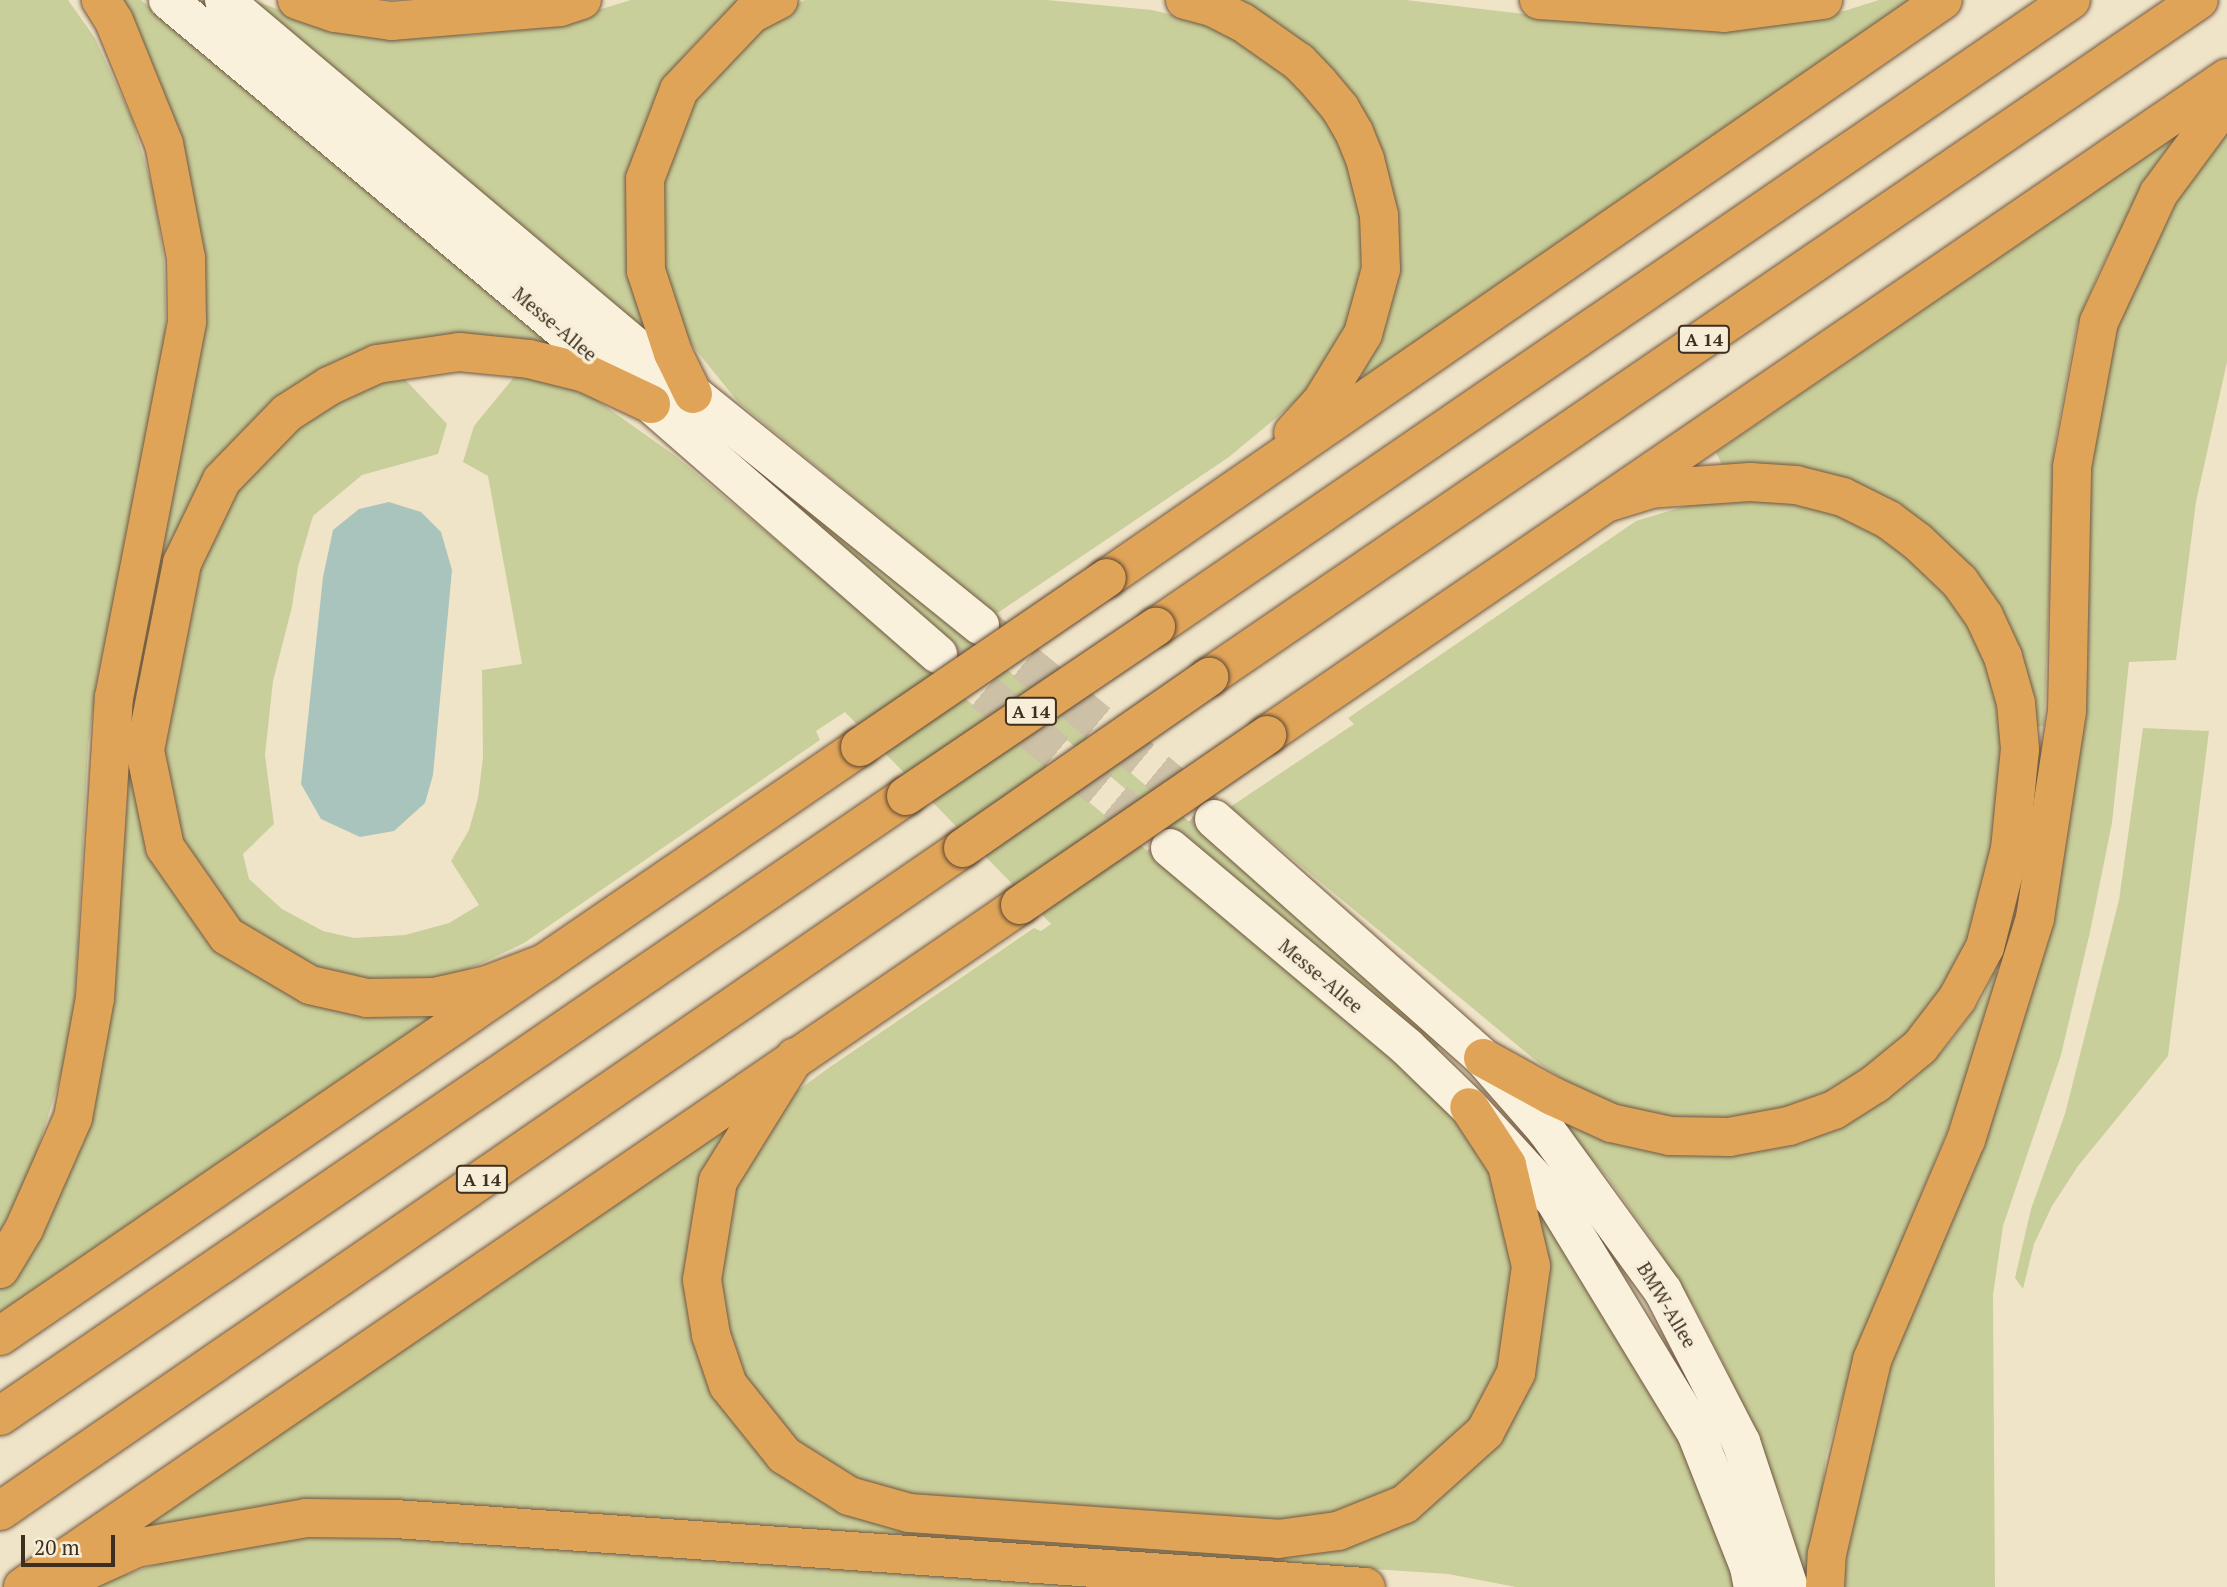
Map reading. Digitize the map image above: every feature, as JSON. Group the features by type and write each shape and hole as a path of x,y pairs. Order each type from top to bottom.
{"highway":[{"path":"0,1269 24,1229 73,1118 95,998 114,698 187,322 186,258 164,144 114,21 101,0"},
{"path":"297,0 335,13 391,21 560,7 582,0"},
{"path":"693,394 673,353 646,271 645,178 679,90 751,14 779,0"},
{"path":"1185,0 1214,8 1242,22 1299,62 1319,83 1340,108 1354,132 1365,159 1379,215 1381,269 1363,334 1322,401 1241,487"},
{"path":"1539,0 1724,13 1823,0"},
{"path":"0,1336 1241,487 1943,0"},
{"name":"A 14","path":"0,1416 2071,0"},
{"name":"A 14","path":"0,1511 1209,677 2199,0"},
{"path":"23,1587 2227,78"},
{"path":"1825,1587 1827,1554 1872,1360 1966,1140 2035,918 2067,710 2072,467 2099,322 2159,193 2227,100"},
{"path":"545,963 486,985 434,997 367,998 310,985 227,936 164,847 145,750 182,563 222,480 287,413 329,386 377,364 459,352 529,359 585,373 651,404"},
{"path":"1483,1058 1552,1096 1611,1123 1670,1136 1729,1136 1789,1126 1834,1110 1875,1084 1920,1047 1957,999 1985,947 2010,849 2020,749 2016,703 2003,657 1984,616 1960,582 1917,541 1889,520 1843,497 1796,485 1750,482 1651,489 1609,502"},
{"path":"795,1057 718,1181 702,1280 711,1335 728,1385 784,1455 849,1496 923,1514 1278,1539 1338,1531 1405,1504 1485,1432 1516,1373 1531,1266 1507,1165 1469,1107"},
{"path":"51,1587 136,1548 306,1518 395,1519 1366,1587"}],"main road":[{"name":"Messe-Allee","path":"168,0 651,404 938,654"},
{"name":"Messe-Allee","path":"224,0 693,394 980,625"},
{"path":"1214,819 1483,1058"},
{"name":"Messe-Allee","path":"1170,848 1407,1047 1469,1107"},
{"name":"BMW-Allee","path":"1483,1058 1546,1130 1663,1291 1741,1442 1789,1587"},
{"path":"1469,1107 1555,1201 1696,1433 1749,1567 1753,1587"}],"green space":[{"path":"0,0 68,0 95,38 132,119 153,189 164,260 166,325 159,400 97,681 88,747 75,1001 65,1062 31,1171 0,1232"},
{"path":"114,0 141,0 565,352 499,341 250,424 134,739 219,942 440,1012 0,1316 0,1288 49,1208 120,755 194,378"},
{"path":"181,0 204,0 1330,939 1445,1040 1433,1052 1317,949"},
{"path":"631,0 749,0 712,26 685,55 666,83 648,322 637,330 254,10 258,2 294,15 437,35 472,35 552,24"},
{"path":"805,0 1047,0 1152,10 1201,22 1244,42 1314,98 1341,143 1358,190 1363,238 1359,289 1341,344 1312,388 1229,457 996,614 738,402 692,345 670,301 658,260 659,179 682,111 759,24"},
{"path":"1227,0 1406,0 1607,24 1778,23 1844,11 1879,0 1913,0 1365,377 1361,373 1392,289 1317,55 1279,24"},
{"path":"2181,132 2122,228 2099,272 2077,325 2055,443 2044,726 2036,727 1975,575 1722,465 1716,452"},
{"path":"2227,132 2227,362 2196,502 2176,660 2129,662 2112,823 2090,932 2061,1055 2003,1226 1993,1295 1995,1587 1843,1587 1849,1501 1899,1333 1981,1142 2084,478 2112,336 2175,202"},
{"path":"519,371 556,382 595,399 674,455 1413,1073 1452,1112 1496,1179 1517,1254 1503,1365 1470,1429 1398,1493 1301,1525 881,1493 801,1450 743,1384 717,1298 729,1193 774,1115 797,1091 830,1067 1034,928 1041,931 1051,924 845,712 816,731 820,740 524,943 455,976 421,981 360,981 300,963 250,935 190,866 159,749 211,523 292,423 399,373 447,424 438,454 362,475 313,516 298,567 292,607 273,681 265,755 274,824 243,854 249,879 282,909 323,931 354,938 405,935 449,923 479,905 451,861 469,830 478,798 483,757 482,670 522,664 488,476 463,462 474,426"},
{"path":"1740,497 1792,501 1840,513 1884,535 1955,604 1981,649 1997,693 2004,745 1991,858 1973,938 1922,1023 1841,1089 1747,1121 1670,1119 1618,1107 1579,1090 1540,1064 1230,807 1354,724 1348,718 1636,521 1689,505"},
{"path":"2143,728 2209,731 2168,1056 2078,1166 2052,1206 2034,1244 2023,1289 2015,1278 2031,1209 2065,1114 2119,900"},
{"path":"1994,972 2004,973 1953,1118 1874,1309 1846,1387 1826,1456 1813,1584 1804,1585 1786,1509 1728,1373 1695,1308 1608,1178 1566,1129 1571,1121 1620,1142 1880,1100 1915,1077 1948,1045 1982,999"},
{"path":"738,1117 698,1196 689,1237 691,1312 812,1491 1383,1530 1538,1347 1544,1312 1545,1260 1535,1208 1543,1205 1689,1457 1725,1553 1734,1587 1516,1587 1448,1574 492,1511 127,1534 514,1275"},
{"path":"371,1532 1244,1587 89,1587 196,1551 243,1541"}],"water":[{"path":"389,502 421,512 441,532 452,570 433,775 425,803 394,831 360,837 321,819 301,784 323,577 333,530 359,509"}],"tunnel":[{"path":"981,626 1207,813"},
{"path":"940,655 1165,843"}]}
